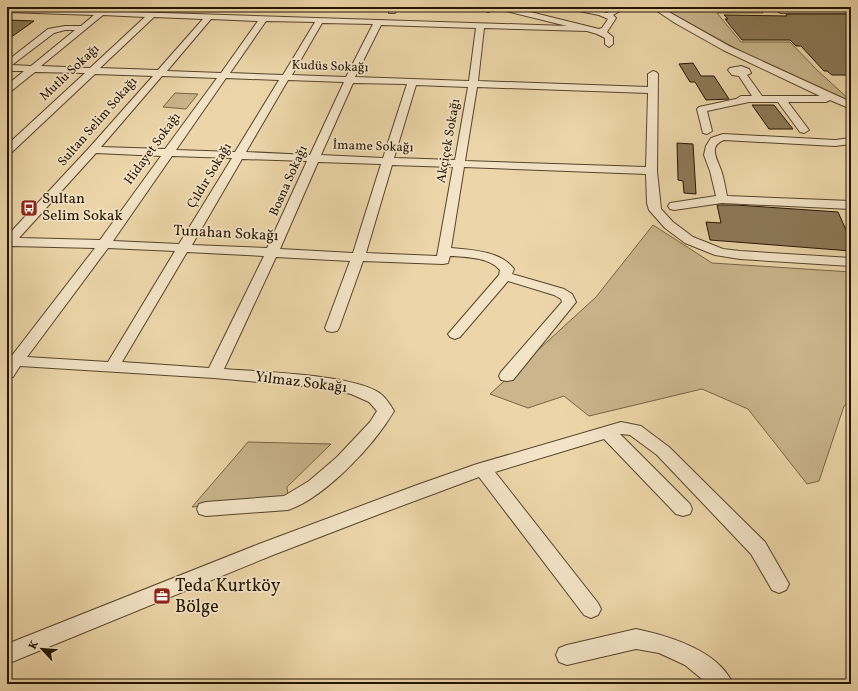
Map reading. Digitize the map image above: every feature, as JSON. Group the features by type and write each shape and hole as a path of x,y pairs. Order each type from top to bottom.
{"street":[{"path":"501,7 600,32 609,37 609,44"},
{"path":"572,7 608,15 612,18 610,24 605,30 600,32"},
{"path":"608,15 623,7"},
{"path":"655,7 704,36 765,68 851,106"},
{"path":"774,7 781,11 851,11"},
{"path":"7,10 152,15 258,16 320,20 585,28"},
{"path":"544,10 542,12 572,17 587,10"},
{"path":"7,90 101,13"},
{"name":"Mutlu Sokağı","path":"7,151 152,15"},
{"name":"Sultan Selim Sokağı","path":"8,243 93,150 209,16"},
{"name":"Hidayet Sokağı","path":"12,367 104,244 168,152 224,76 258,16"},
{"name":"Çıldır Sokağı","path":"112,367 320,20"},
{"name":"Bosna Sokağı","path":"214,373 272,252 349,81 378,22"},
{"name":"Akçiçek Sokağı","path":"443,256 473,84 480,25"},
{"path":"7,65 51,31 65,28 84,28"},
{"name":"Kudüs Sokağı","path":"7,68 92,70 349,81 652,90"},
{"path":"653,74 651,172 653,203 655,210 677,232 694,242 720,252 740,256 851,262"},
{"path":"742,74 759,99"},
{"path":"332,328 358,258 412,83"},
{"path":"707,131 702,109 745,99 833,99"},
{"path":"781,99 804,130"},
{"path":"722,199 716,171 709,156 711,146 715,140 723,137 835,143 851,141"},
{"name":"İmame Sokağı","path":"93,150 651,172"},
{"path":"674,206 722,199 851,205"},
{"name":"Tunahan Sokağı","path":"8,243 104,244 272,252 358,258 477,256 502,263 507,268 505,276"},
{"path":"455,334 505,276 559,292 567,297 569,302 507,376"},
{"name":"Yılmaz Sokağı","path":"12,367 112,367 214,373 315,382 354,389 375,398 386,411 376,426 343,462 315,486 288,503 206,509"},
{"path":"7,654 186,581 416,492 483,469 621,428 635,430 663,452 758,548 778,584"},
{"path":"607,432 683,509"},
{"path":"483,469 591,609"},
{"path":"567,655 636,639 661,644 693,658 715,675 722,684"}],"shaded area":[{"path":"681,7 732,12 735,7 766,7 767,8 759,9 763,13 717,13 741,42 790,42 818,71 851,101 851,103 753,58 666,10"},
{"path":"175,93 198,94 186,109 163,107"},
{"path":"653,225 712,263 851,272 851,401 844,406 819,481 807,484 748,409 702,389 589,416 564,396 528,408 490,394 596,297"},
{"path":"248,442 331,444 287,487 288,498 192,507"}],"building":[{"path":"786,14 851,14 851,75 832,75 827,71 824,71 801,46 796,46 790,40 742,40 725,19 728,19 724,15 787,16"},
{"path":"7,20 34,21 7,40"},
{"path":"693,63 701,76 714,76 729,99 706,100 695,82 690,82 679,64"},
{"path":"752,105 774,105 793,129 769,129"},
{"path":"677,143 693,144 696,194 684,193 683,181 678,180"},
{"path":"717,205 838,212 851,241 851,251 710,240 706,222 721,223"}],"place":[{"name":"Sultan Selim Sokak","path":"29,208"},
{"name":"Teda Kurtköy Bölge","path":"162,596"}]}
